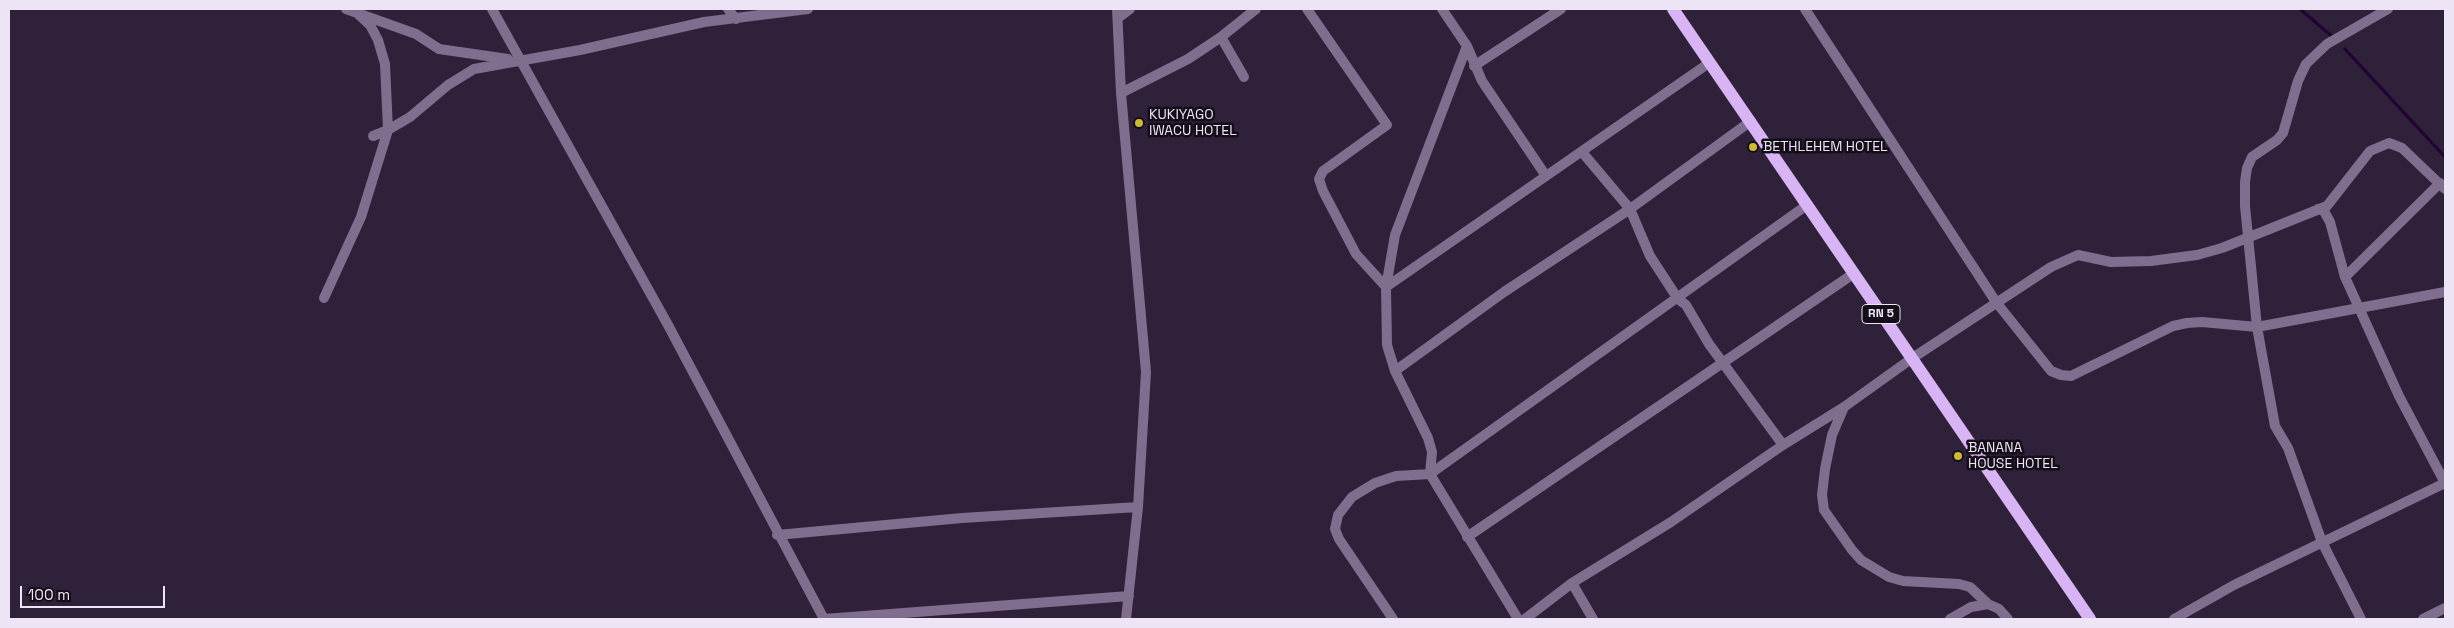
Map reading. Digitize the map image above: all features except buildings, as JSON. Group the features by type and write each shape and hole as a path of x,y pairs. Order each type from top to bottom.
{"main road":[{"name":"RN 5","path":"1673,9 2090,619"}],"street":[{"path":"346,9 416,34 440,49 518,60"},
{"path":"492,9 518,60 668,325 777,535 824,619 1129,596"},
{"path":"728,9 736,19"},
{"path":"761,16 770,9"},
{"path":"373,136 388,130 474,69 580,50 704,22 808,9"},
{"path":"1126,619 1138,507 1146,372 1121,94 1117,13 1130,9"},
{"path":"1121,94 1160,75 1221,37 1256,9"},
{"path":"1307,9 1387,126 1323,171 1319,179 1356,254 1386,287"},
{"path":"1442,9 1466,46 1474,66 1546,176"},
{"path":"1474,66 1561,9"},
{"path":"1805,9 1996,302 2051,371 2071,376 2173,326 2202,322 2257,327 2445,292"},
{"path":"2361,619 2322,542 2288,448 2275,426 2257,327 2250,235 2245,206 2247,168 2252,157 2277,140 2283,133 2298,81 2306,64 2327,44 2388,9"},
{"path":"324,298 361,217 388,130 385,64 378,40 370,25 357,13"},
{"path":"1221,37 1244,77"},
{"path":"1466,46 1396,235 1386,287 1387,345 1394,371 1428,438 1432,452 1430,474 1518,619"},
{"path":"1386,287 1710,63"},
{"path":"1394,371 1504,292 1630,209 1751,121"},
{"path":"1528,618 1572,583 1671,522 1911,359 2051,267 2078,255 2112,262 2181,257 2222,248 2250,235 2327,206 2370,151 2389,143 2402,148 2443,186 2345,277"},
{"path":"1582,152 1630,209 1650,256 1678,299 1686,305 1722,362 1783,445"},
{"path":"1393,619 1338,538 1335,529 1338,515 1352,498 1375,483 1396,476 1430,474 1678,299 1807,205"},
{"path":"2174,619 2234,585 2445,483 2399,396 2345,277 2330,222 2324,211 2318,209"},
{"path":"1467,537 1853,274"},
{"path":"1844,406 1832,435 1822,495 1824,510 1852,550 1861,560 1889,577 1911,582 1959,584 1970,587 1988,604 1999,609 2008,619"},
{"path":"777,535 962,518 1138,507"},
{"path":"1572,583 1593,619"},
{"path":"1950,619 1971,607 1988,604"},
{"path":"2423,619 2445,608"}],"waterway":[{"path":"2300,9 2334,38"},
{"path":"2345,49 2445,157"}],"place":[{"name":"KUKIYAGO IWACU HOTEL","path":"1139,123"},
{"name":"BETHLEHEM HOTEL","path":"1753,147"},
{"name":"BANANA HOUSE HOTEL","path":"1958,456"}]}
